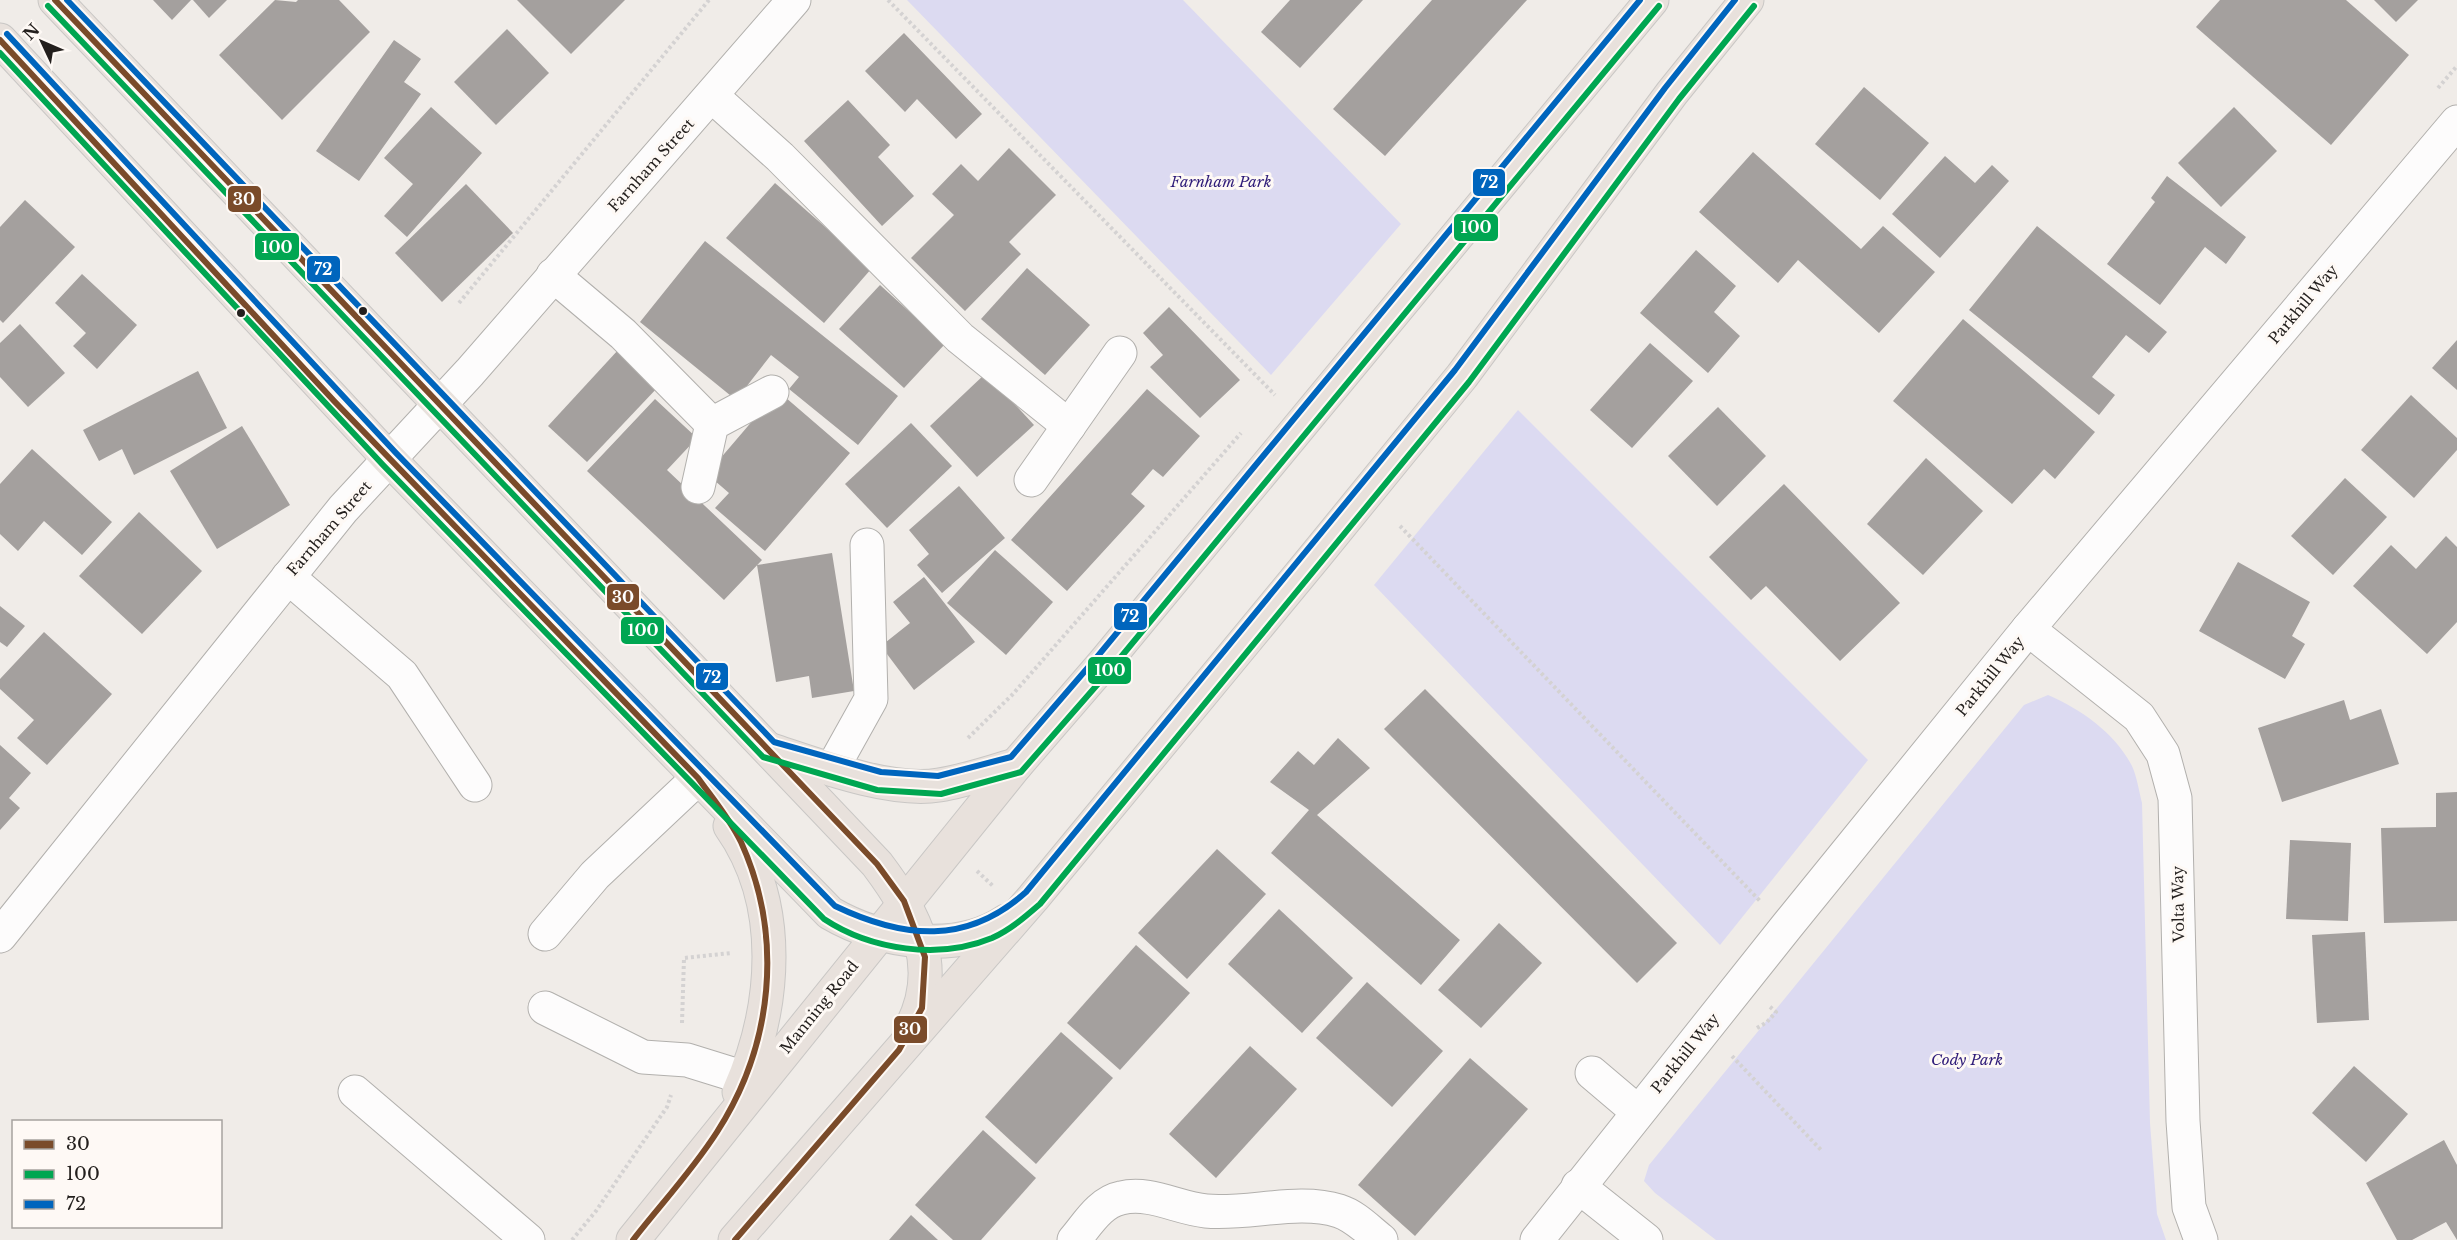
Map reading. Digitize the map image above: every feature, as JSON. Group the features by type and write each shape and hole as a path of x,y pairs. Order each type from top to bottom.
{"main road":[{"path":"55,0 438,406 877,864 904,901 925,957 922,1008 899,1050"},
{"name":"Manning Road","path":"633,1240 949,846 1104,663 1652,0"},
{"path":"735,1240 1021,912 1462,376 1672,93 1747,0"},
{"path":"0,40 389,459 830,913 878,935 951,940 974,936 999,926 1021,912"},
{"path":"769,750 879,781 926,786 939,785 1016,765"},
{"path":"698,778 741,840 755,875 766,912 770,960 766,1003 745,1078 717,1133"}],"street":[{"name":"Farnham Street","path":"0,936 288,577 389,459 712,96 794,0"},
{"path":"712,96 780,157 960,338 1069,426"},
{"name":"Parkhill Way","path":"1537,1240 1741,983 2028,629 2457,122"},
{"path":"553,275 623,334 712,424"},
{"path":"1031,480 1120,353"},
{"path":"698,487 712,424 772,392"},
{"path":"832,769 871,699 867,545"},
{"path":"288,577 402,675 475,785"},
{"name":"Volta Way","path":"2028,629 2139,717 2163,754 2175,798 2183,1121 2189,1207 2201,1240"},
{"path":"545,934 595,875 698,778"},
{"path":"545,1008 643,1057 687,1060 745,1078"},
{"path":"1592,1073 1638,1112"},
{"path":"355,1092 528,1240"},
{"path":"1578,1186 1646,1240"},
{"path":"1074,1240 1104,1206 1119,1198 1136,1196 1154,1198 1182,1208 1209,1211 1321,1208 1341,1211 1381,1240"}],"path":[{"path":"459,303 709,0"},
{"path":"888,0 1275,395"},
{"path":"1267,404 1282,386"},
{"path":"962,744 1013,694 1244,430"},
{"path":"1400,526 1768,911 1787,926"},
{"path":"949,846 1021,912"},
{"path":"1741,983 1776,1012 1767,1022 1749,1032"},
{"path":"1736,1047 1730,1054 1821,1150"}],"green space":[{"name":"Farnham Park","path":"907,0 1183,0 1401,224 1271,375"},
{"path":"1518,410 1868,760 1720,945 1374,585"},
{"name":"Cody Park","path":"2048,695 2085,715 2107,733 2125,754 2137,779 2142,803 2150,1123 2157,1214 2166,1240 1716,1240 1655,1193 1644,1181 1649,1165 2024,705"}],"building":[{"path":"153,0 191,0 172,20"},
{"path":"193,0 227,0 209,18"},
{"path":"275,0 296,2 298,0 339,0 370,32 282,120 219,55"},
{"path":"517,0 625,0 571,54"},
{"path":"1290,0 1363,0 1300,68 1261,32"},
{"path":"1432,0 1527,0 1385,156 1333,109"},
{"path":"2220,0 2346,0 2409,55 2331,145 2196,27"},
{"path":"2374,0 2418,0 2396,22"},
{"path":"507,29 549,73 496,125 454,82"},
{"path":"904,33 982,114 956,139 917,99 905,112 865,71"},
{"path":"394,40 421,59 404,82 421,94 359,181 316,151"},
{"path":"1864,87 1929,143 1880,200 1815,144"},
{"path":"848,100 890,145 878,157 914,196 882,226 804,141"},
{"path":"431,107 482,153 407,237 384,216 413,184 384,158"},
{"path":"2234,107 2277,151 2221,207 2178,163"},
{"path":"1009,148 1056,195 1009,242 1021,254 965,311 911,258 954,215 932,194 961,164 978,181"},
{"path":"1753,152 1861,249 1883,226 1935,272 1879,333 1798,260 1778,283 1699,212"},
{"path":"1945,156 1975,183 1992,165 2009,181 1940,258 1892,214"},
{"path":"2167,176 2246,237 2226,264 2205,247 2160,305 2107,264 2155,202 2151,198"},
{"path":"775,183 872,268 824,323 726,238"},
{"path":"466,184 513,233 442,302 395,253"},
{"path":"25,200 75,247 3,323 0,320 0,227"},
{"path":"2037,226 2167,332 2149,353 2126,335 2092,377 2115,395 2099,415 1969,310"},
{"path":"705,241 898,396 858,445 789,389 799,377 771,355 736,400 640,322"},
{"path":"1696,250 1736,286 1714,312 1740,336 1708,373 1640,313"},
{"path":"1027,268 1090,325 1045,375 981,319"},
{"path":"82,274 137,325 97,369 73,346 86,333 55,303"},
{"path":"880,285 945,344 904,388 839,329"},
{"path":"1169,307 1240,380 1200,418 1150,367 1163,355 1143,333"},
{"path":"1963,319 2095,432 2055,479 2044,469 2012,504 1893,401"},
{"path":"20,324 65,373 28,407 0,377 0,343"},
{"path":"2457,340 2457,390 2432,368"},
{"path":"1650,343 1693,381 1632,448 1590,410"},
{"path":"619,349 659,386 587,462 548,426"},
{"path":"198,371 227,428 134,475 122,449 99,461 83,430"},
{"path":"986,373 1034,425 977,477 930,426"},
{"path":"1147,389 1200,436 1163,477 1153,469 1131,494 1145,506 1067,591 1011,540"},
{"path":"778,391 850,453 765,551 715,508 729,493 707,474"},
{"path":"2411,395 2457,438 2457,450 2414,498 2361,450"},
{"path":"655,399 697,438 667,470 762,560 724,600 587,471"},
{"path":"1718,407 1766,456 1717,506 1668,456"},
{"path":"911,423 952,466 887,528 845,484"},
{"path":"242,426 290,505 217,549 170,471"},
{"path":"32,449 112,522 82,555 44,521 18,551 0,534 0,484"},
{"path":"1926,458 1983,511 1923,575 1867,524"},
{"path":"2345,478 2387,517 2333,575 2291,536"},
{"path":"1784,484 1900,603 1840,661 1766,586 1751,600 1709,557"},
{"path":"959,486 1005,538 942,593 917,565 929,554 909,530"},
{"path":"139,512 202,571 142,634 79,576"},
{"path":"2446,536 2457,547 2457,622 2427,654 2353,586 2391,545 2416,569"},
{"path":"995,550 1053,602 1006,655 947,603"},
{"path":"832,553 854,691 812,698 809,676 776,682 757,565"},
{"path":"2238,562 2310,602 2292,636 2305,644 2285,679 2199,631"},
{"path":"924,577 975,642 914,690 881,646 910,623 893,602"},
{"path":"0,606 25,626 7,647 0,642"},
{"path":"44,632 112,694 47,765 17,738 34,720 0,689 0,679"},
{"path":"1425,689 1677,943 1637,983 1384,729"},
{"path":"2344,700 2350,720 2381,709 2399,764 2282,802 2258,728"},
{"path":"1338,738 1370,768 1317,815 1460,940 1421,985 1271,853 1309,810 1270,782 1298,751 1314,765"},
{"path":"0,745 31,773 9,798 20,808 0,830"},
{"path":"2457,792 2457,921 2384,923 2381,828 2436,827 2436,793"},
{"path":"2290,840 2351,843 2348,921 2286,919"},
{"path":"1217,849 1266,894 1187,979 1138,933"},
{"path":"1279,909 1353,978 1302,1033 1228,964"},
{"path":"1499,923 1542,963 1481,1028 1438,990"},
{"path":"2365,932 2369,1020 2317,1023 2312,935"},
{"path":"1136,945 1190,993 1120,1070 1067,1023"},
{"path":"1367,982 1443,1051 1392,1107 1316,1038"},
{"path":"1061,1032 1113,1078 1036,1164 985,1117"},
{"path":"1250,1046 1297,1089 1216,1178 1169,1134"},
{"path":"1470,1058 1528,1109 1415,1236 1358,1185"},
{"path":"2354,1066 2408,1114 2366,1162 2312,1113"},
{"path":"983,1130 1036,1178 981,1240 953,1240 915,1205"},
{"path":"2444,1140 2457,1165 2457,1240 2446,1222 2412,1240 2397,1240 2366,1183"},
{"path":"911,1215 938,1240 889,1240"}],"transit line":[{"name":"30","path":"55,0 877,864 904,901 925,957 922,1008 899,1050 735,1240"},
{"name":"72","path":"67,0 774,742 881,772 938,776 1011,757 1097,657 1640,0"},
{"name":"72","path":"7,34 396,453 835,906 886,925 910,930 934,931 958,928 981,921 1004,909 1026,892 1455,370 1665,88 1735,0"},
{"name":"100","path":"48,6 763,757 877,790 941,794 1021,772 1111,669 1659,6"},
{"name":"100","path":"0,53 383,465 824,919 863,938 884,944 928,950 950,949 992,938 1011,927 1040,904 1469,382 1679,99 1754,6"},
{"name":"30","path":"0,40 335,402 698,778 737,834 755,878 763,915 767,953 766,990 761,1027 736,1098 717,1132 687,1174 633,1240"}]}
